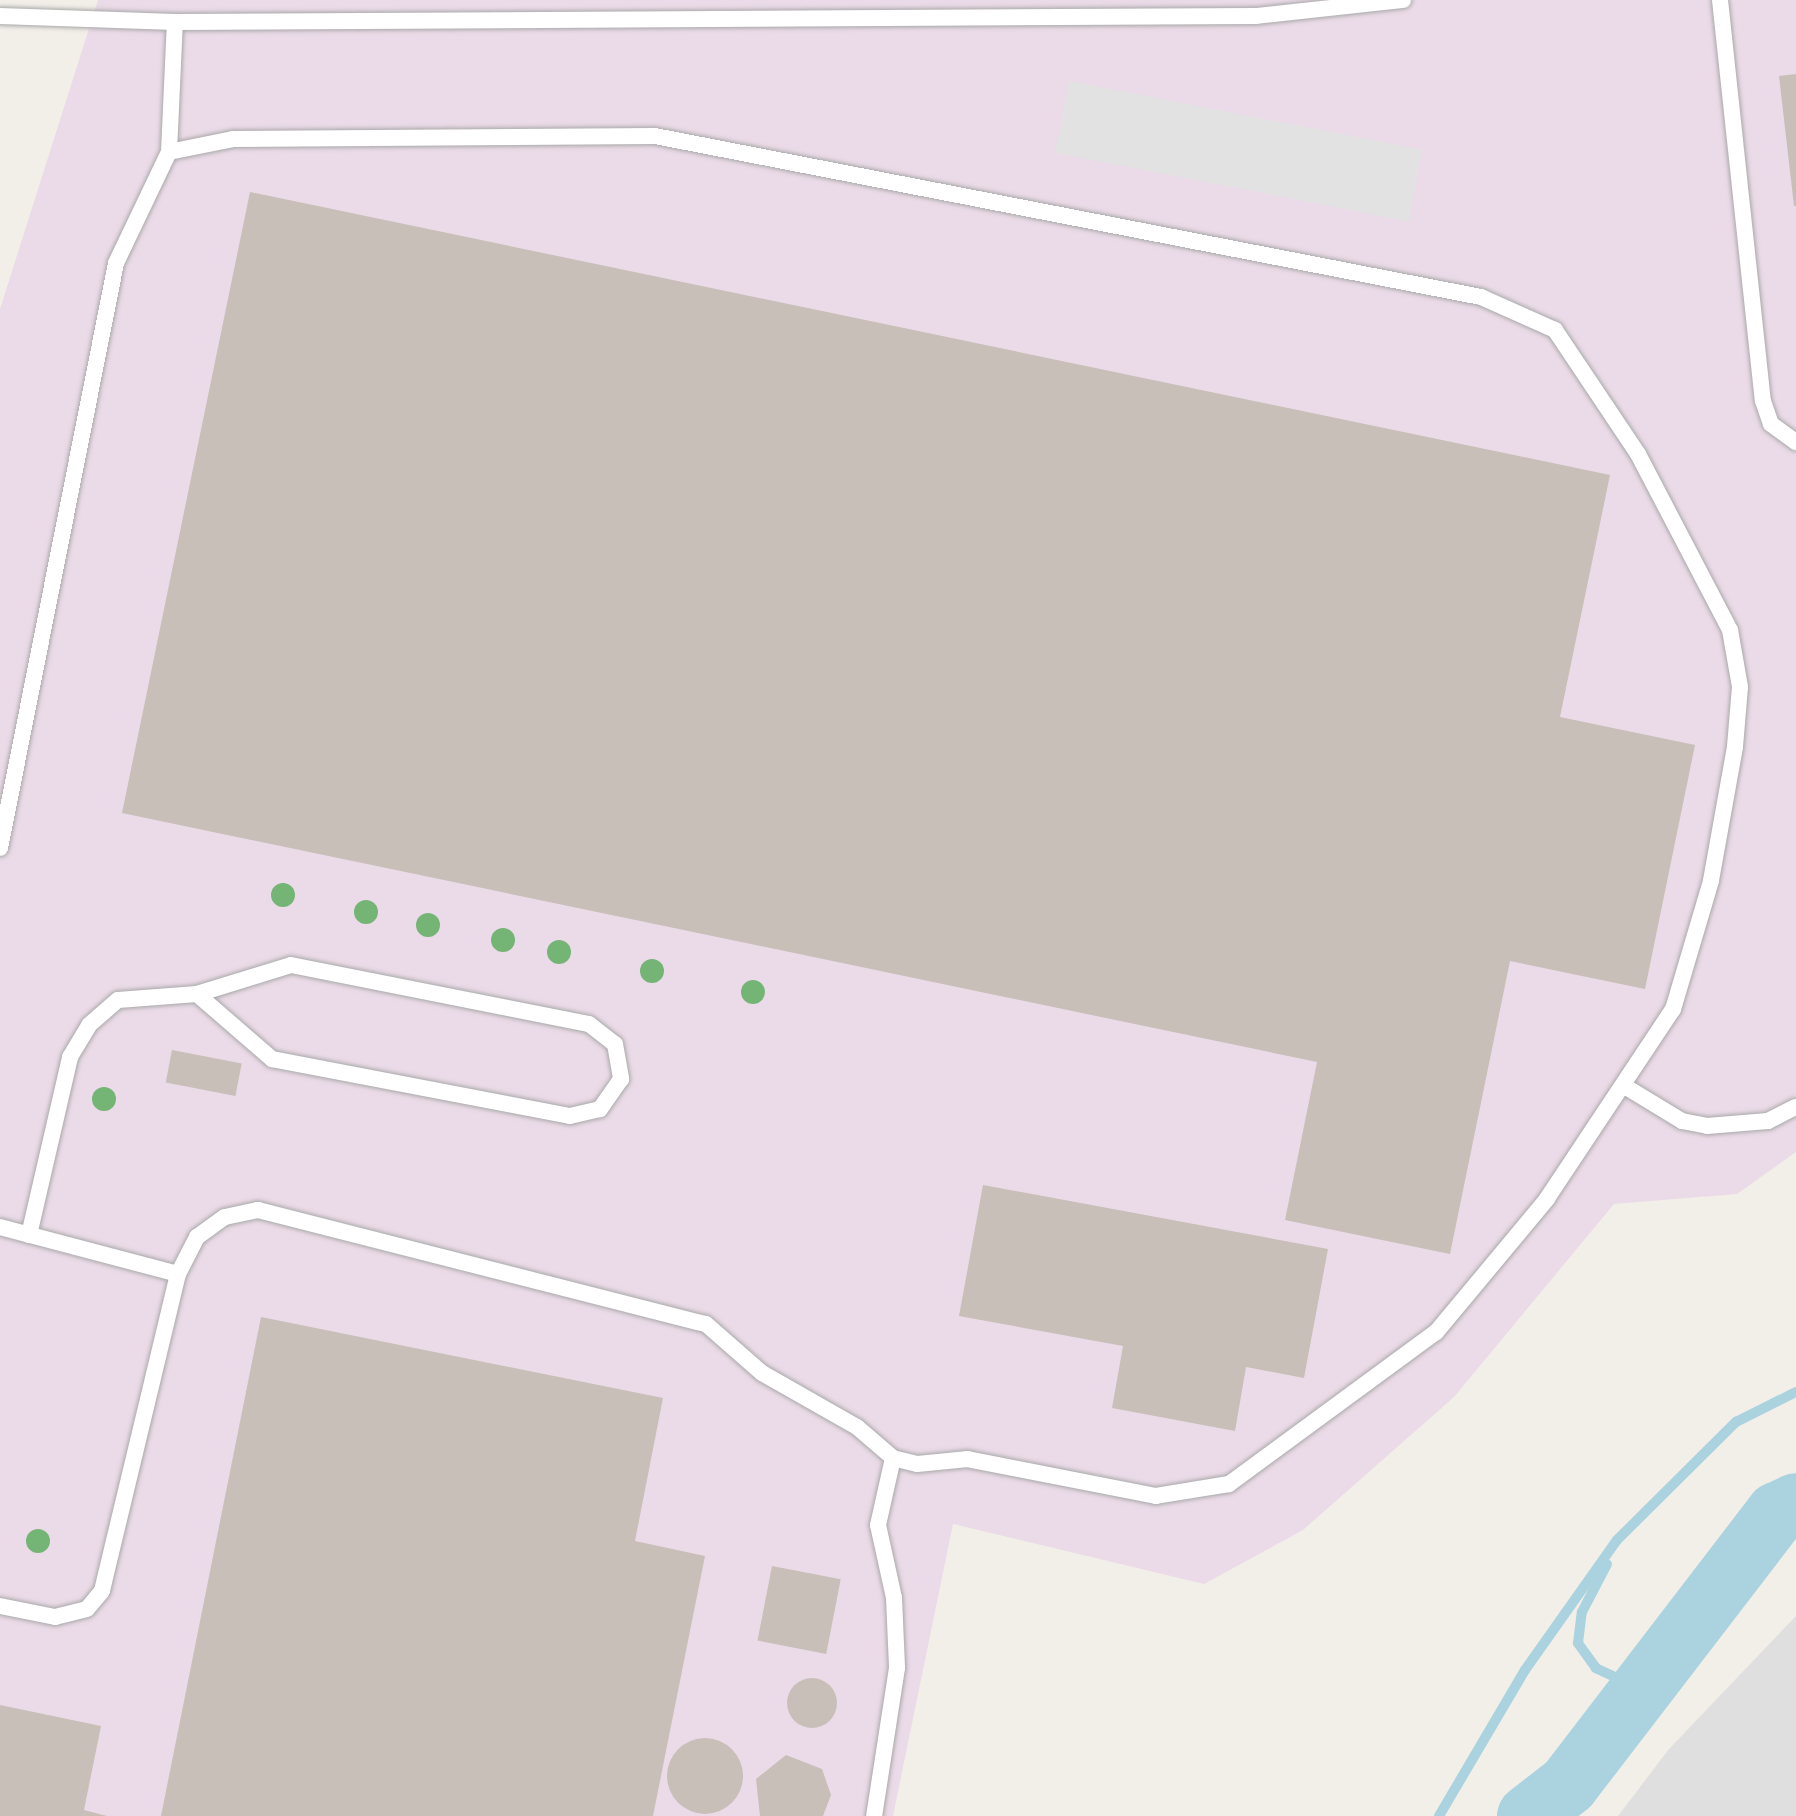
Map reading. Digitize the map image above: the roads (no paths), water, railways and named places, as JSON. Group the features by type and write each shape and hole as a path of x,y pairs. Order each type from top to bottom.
{"lane":[{"path":"0,16 175,22 1256,16 1403,0"},
{"path":"1720,0 1763,401 1771,424 1796,442"},
{"path":"0,848 116,263 169,152 175,22"},
{"path":"0,1606 55,1617 87,1609 102,1591 178,1274 197,1237 225,1217 258,1210 690,1320 893,1458 917,1464 968,1459 1156,1496 1229,1484 1436,1332 1547,1199 1626,1087 1673,1009 1711,881 1740,687 1723,616 1638,454 1555,330 1481,297 655,136 233,139 169,152"},
{"path":"29,1235 70,1057 89,1025 118,1000 197,994 291,965 574,1021 615,1044 621,1079 600,1109 570,1116 272,1059 197,994"},
{"path":"1626,1087 1682,1121 1707,1126 1768,1121 1796,1107"},
{"path":"0,1227 178,1274"},
{"path":"874,1816 897,1668 894,1598 878,1525 893,1458"}],"waterway":[{"path":"1439,1816 1525,1670 1617,1540 1736,1422 1796,1392"},
{"path":"1528,1816 1568,1785 1777,1513 1796,1504"},
{"path":"1606,1736 1630,1684 1596,1668 1578,1643 1582,1612 1607,1564"},
{"path":"1549,1816 1568,1785"}]}
